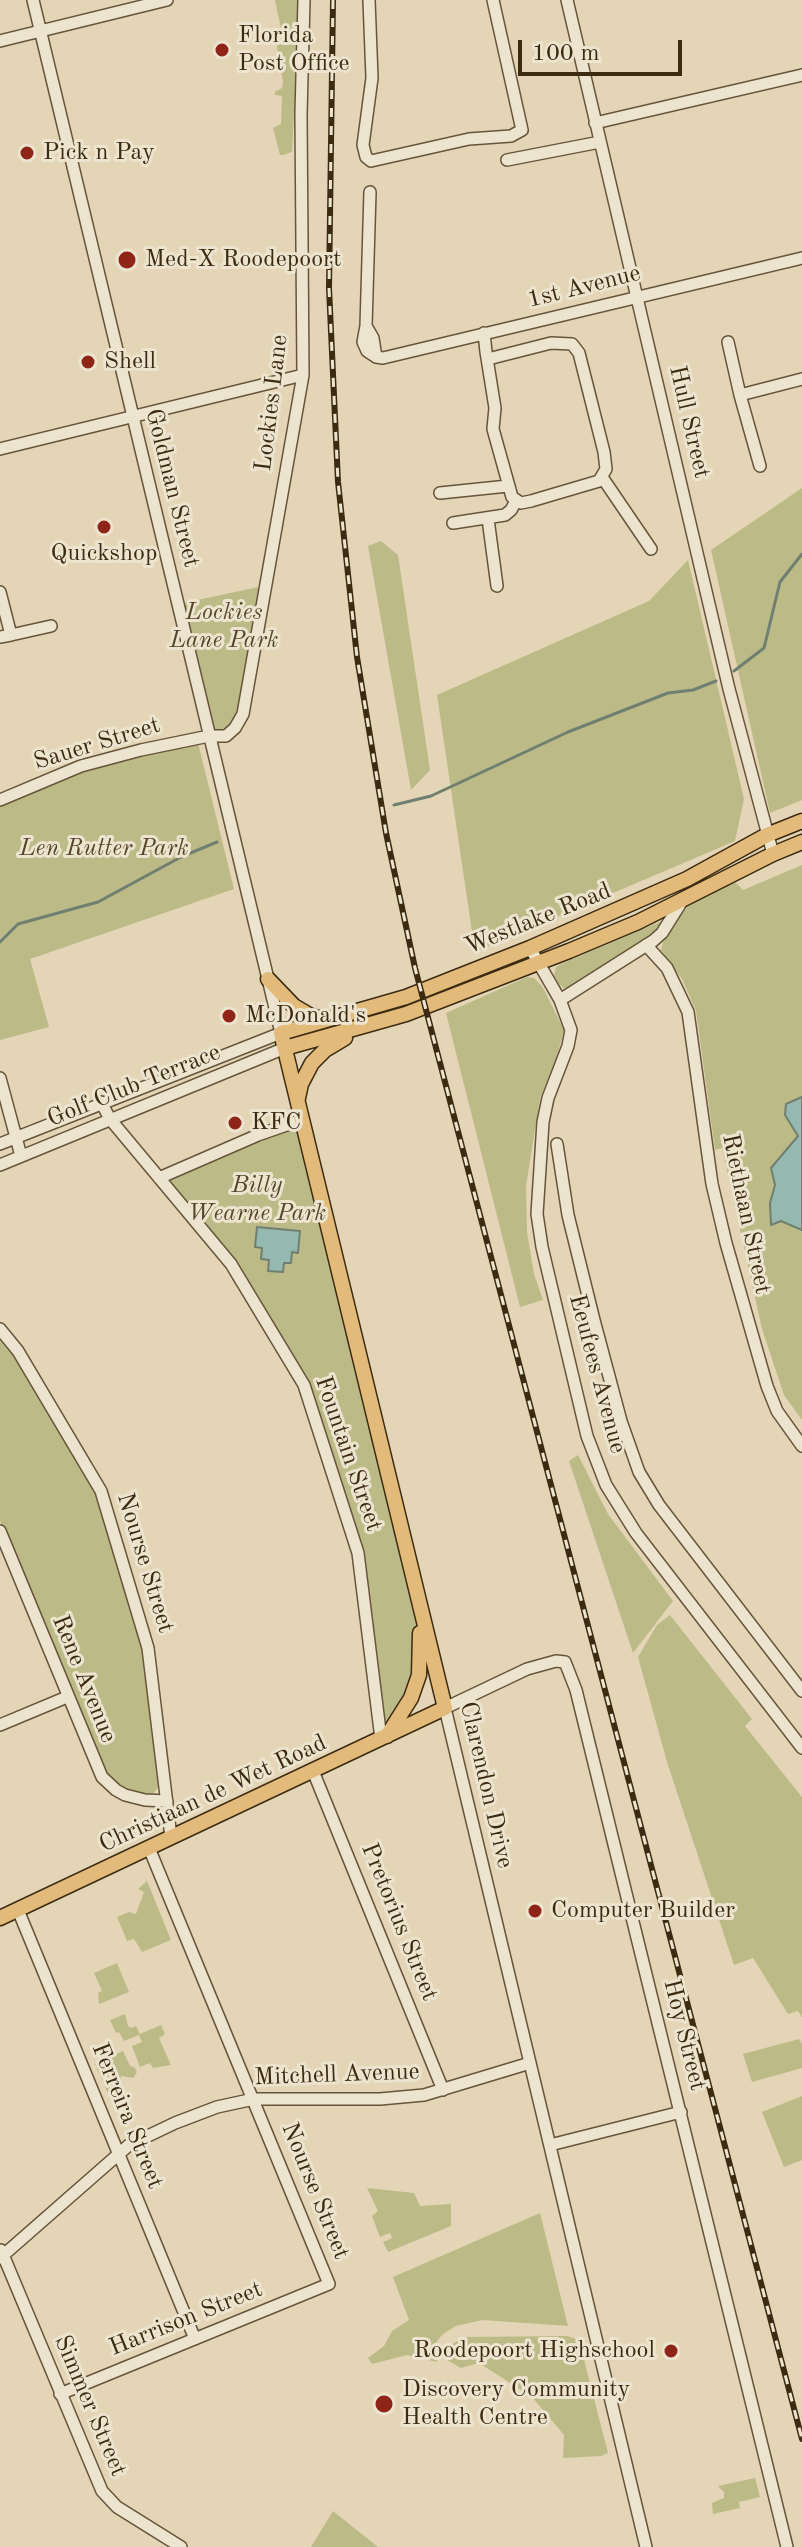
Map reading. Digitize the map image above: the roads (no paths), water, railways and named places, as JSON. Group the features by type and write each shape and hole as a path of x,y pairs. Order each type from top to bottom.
{"main road":[{"name":"Westlake Road","path":"281,1033 406,997 530,948 687,879 767,835 802,821"},
{"name":"Westlake Road","path":"285,1048 406,1014 539,962 638,922 802,842"},
{"path":"268,979 294,1006 325,1020"},
{"path":"300,1113 301,1084 312,1063 325,1050 358,1029"},
{"name":"Clarendon Drive","path":"281,1033 445,1708"},
{"path":"384,1738 411,1698 419,1675 418,1598"},
{"name":"Christiaan de Wet Road","path":"0,1918 445,1708"}],"street":[{"name":"Goldman Street","path":"33,0 281,1033"},
{"path":"0,41 165,0"},
{"name":"Lockies Lane","path":"209,736 221,737 230,733 239,723 247,701 303,375 301,114 304,0"},
{"path":"369,0 372,78 363,145 366,157 371,161 469,139 511,136 522,130 493,0"},
{"name":"Hull Street","path":"567,0 722,661 773,854"},
{"path":"595,123 802,75"},
{"path":"507,160 600,142"},
{"name":"1st Avenue","path":"370,192 366,326 373,338 376,357 383,358 802,258"},
{"path":"484,333 495,408 493,429 508,486 516,501 521,503 546,497 592,484 602,477 606,469 604,452 579,353 572,344 551,343 488,359"},
{"path":"728,342 760,466"},
{"path":"0,449 303,375"},
{"path":"740,395 802,379"},
{"path":"602,477 651,549"},
{"path":"440,493 508,486"},
{"path":"453,523 509,513 516,501"},
{"path":"488,519 497,586"},
{"path":"0,592 6,636 51,626"},
{"name":"Sauer Street","path":"0,800 81,766 209,736"},
{"path":"560,1000 662,933 682,901"},
{"name":"Riethaan Street","path":"646,945 667,968 688,1012 712,1184 726,1243 767,1386 777,1411 802,1446"},
{"name":"Eeufees Avenue","path":"530,948 569,1019 571,1038 548,1098 543,1122 537,1214 587,1436 606,1485 636,1533 802,1748"},
{"name":"Golf Club Terrace","path":"0,1144 281,1033"},
{"name":"Golf Club Terrace","path":"0,1165 285,1048"},
{"path":"0,1078 21,1156"},
{"name":"Fountain Street","path":"101,1102 110,1119 231,1264 310,1398 358,1553 384,1738"},
{"path":"159,1178 300,1113"},
{"name":"Eeufees Avenue","path":"557,1144 568,1215 594,1320 621,1421 639,1472 659,1505 802,1691"},
{"name":"Nourse Street","path":"0,1329 18,1351 101,1491 148,1648 171,1837"},
{"name":"Rene Avenue","path":"0,1531 96,1767 116,1790 138,1799 167,1801"},
{"name":"Hoy Street","path":"445,1708 538,1665 556,1661 565,1662 567,1666 576,1690 787,2547"},
{"path":"0,1725 67,1697"},
{"name":"Clarendon Drive","path":"445,1708 646,2547"},
{"name":"Pretorius Street","path":"313,1771 443,2090"},
{"name":"Nourse Street","path":"149,1848 329,2284"},
{"name":"Ferreira Street","path":"18,1910 195,2339"},
{"name":"Mitchell Avenue","path":"1,2254 118,2153 175,2123 230,2103 254,2099 380,2099 424,2095 530,2063"},
{"path":"550,2145 681,2112"},
{"name":"Simmer Street","path":"1,2254 102,2491 117,2507 181,2547"},
{"name":"Harrison Street","path":"60,2394 329,2284"}],"water":[{"path":"802,1097 802,1230 781,1221 771,1225 770,1203 775,1185 771,1168 798,1136 785,1115 786,1104"},
{"path":"257,1227 300,1231 298,1253 292,1252 291,1263 284,1263 283,1272 268,1271 269,1260 261,1259 262,1248 255,1247"}],"waterway":[{"path":"734,671 764,648 780,582 802,554"},
{"path":"394,805 431,796 568,732 668,693 693,690 716,681"},
{"path":"0,942 18,924 98,902 181,857 217,842"}],"railway":[{"path":"333,0 329,288 338,482 357,657 386,833 415,968 802,2439"}],"place":[{"name":"Florida Post Office","path":"222,50"},
{"name":"Pick n Pay","path":"27,153"},
{"name":"Med-X Roodepoort","path":"127,260"},
{"name":"Shell","path":"88,362"},
{"name":"Quickshop","path":"104,527"},
{"name":"McDonald's","path":"229,1016"},
{"name":"KFC","path":"235,1123"},
{"name":"Computer Builder","path":"535,1911"},
{"name":"Roodepoort Highschool","path":"671,2351"},
{"name":"Discovery Community Health Centre","path":"384,2404"}],"park label":[{"name":"Lockies Lane Park","path":"224,627"},
{"name":"Len Rutter Park","path":"104,849"},
{"name":"Billy Wearne Park","path":"257,1200"}]}
